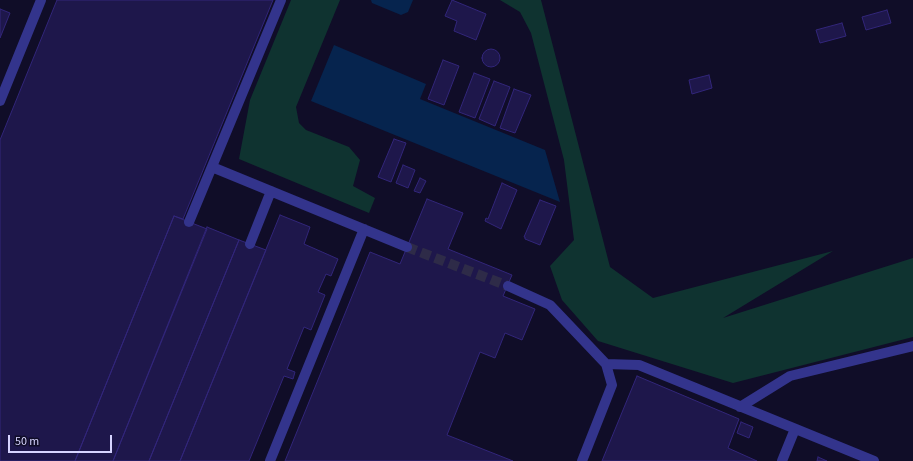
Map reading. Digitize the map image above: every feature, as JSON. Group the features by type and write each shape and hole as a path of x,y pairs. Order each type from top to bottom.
{"lane":[{"path":"0,101 41,0"},
{"path":"190,222 281,0"},
{"path":"212,167 407,247"},
{"path":"250,244 271,191"},
{"path":"270,461 364,229"},
{"path":"508,286 550,305 606,364 612,385 582,461"},
{"path":"740,407 790,376 913,346"},
{"path":"606,364 639,365 874,461"},
{"path":"782,461 795,429"}],"green space":[{"path":"291,0 340,0 296,107 299,123 306,130 349,147 360,160 353,186 375,198 369,213 239,159 250,100"},
{"path":"500,0 541,0 610,267 653,298 833,251 723,318 913,258 913,337 733,383 598,341 562,300 550,266 574,240 564,160 531,33 520,12"}],"water":[{"path":"371,0 413,0 408,12 401,15 372,3"},
{"path":"334,45 426,84 420,99 545,150 560,202 311,101"}],"building":[{"path":"57,0 273,0 183,219 174,216 75,461 0,461 0,140"},
{"path":"452,0 486,14 476,40 454,31 457,21 445,16"},
{"path":"0,9 10,13 0,38"},
{"path":"887,10 891,23 866,30 862,17"},
{"path":"842,23 846,36 820,43 816,30"},
{"path":"491,49 497,52 500,58 497,64 491,67 485,64 482,58 485,52"},
{"path":"443,60 459,66 444,105 428,99"},
{"path":"474,73 490,79 475,118 459,112"},
{"path":"709,75 712,88 692,94 689,80"},
{"path":"494,81 510,87 495,126 479,119"},
{"path":"514,89 531,95 515,133 500,128"},
{"path":"394,139 406,143 391,182 378,177"},
{"path":"403,165 415,170 408,188 396,183"},
{"path":"420,178 426,181 420,193 414,191"},
{"path":"502,183 517,190 501,229 485,221 486,218 488,219"},
{"path":"427,199 463,213 448,249 512,275 503,296 535,309 522,340 505,333 495,358 480,352 447,435 513,461 285,461 370,252 400,264"},
{"path":"540,200 556,206 540,245 525,239 524,237"},
{"path":"280,215 310,227 304,244 338,259 331,276 326,274 318,292 325,295 311,330 304,327 287,369 295,372 293,379 284,376 249,461 180,461"},
{"path":"174,216 207,229 113,461 75,461"},
{"path":"207,227 239,240 149,461 113,461"},
{"path":"239,240 266,250 180,461 149,461"},
{"path":"637,376 739,419 728,448 757,461 602,461"},
{"path":"741,422 753,427 749,438 737,433"},
{"path":"818,457 827,461 817,461"}],"tunnel":[{"path":"407,247 508,286"}]}
